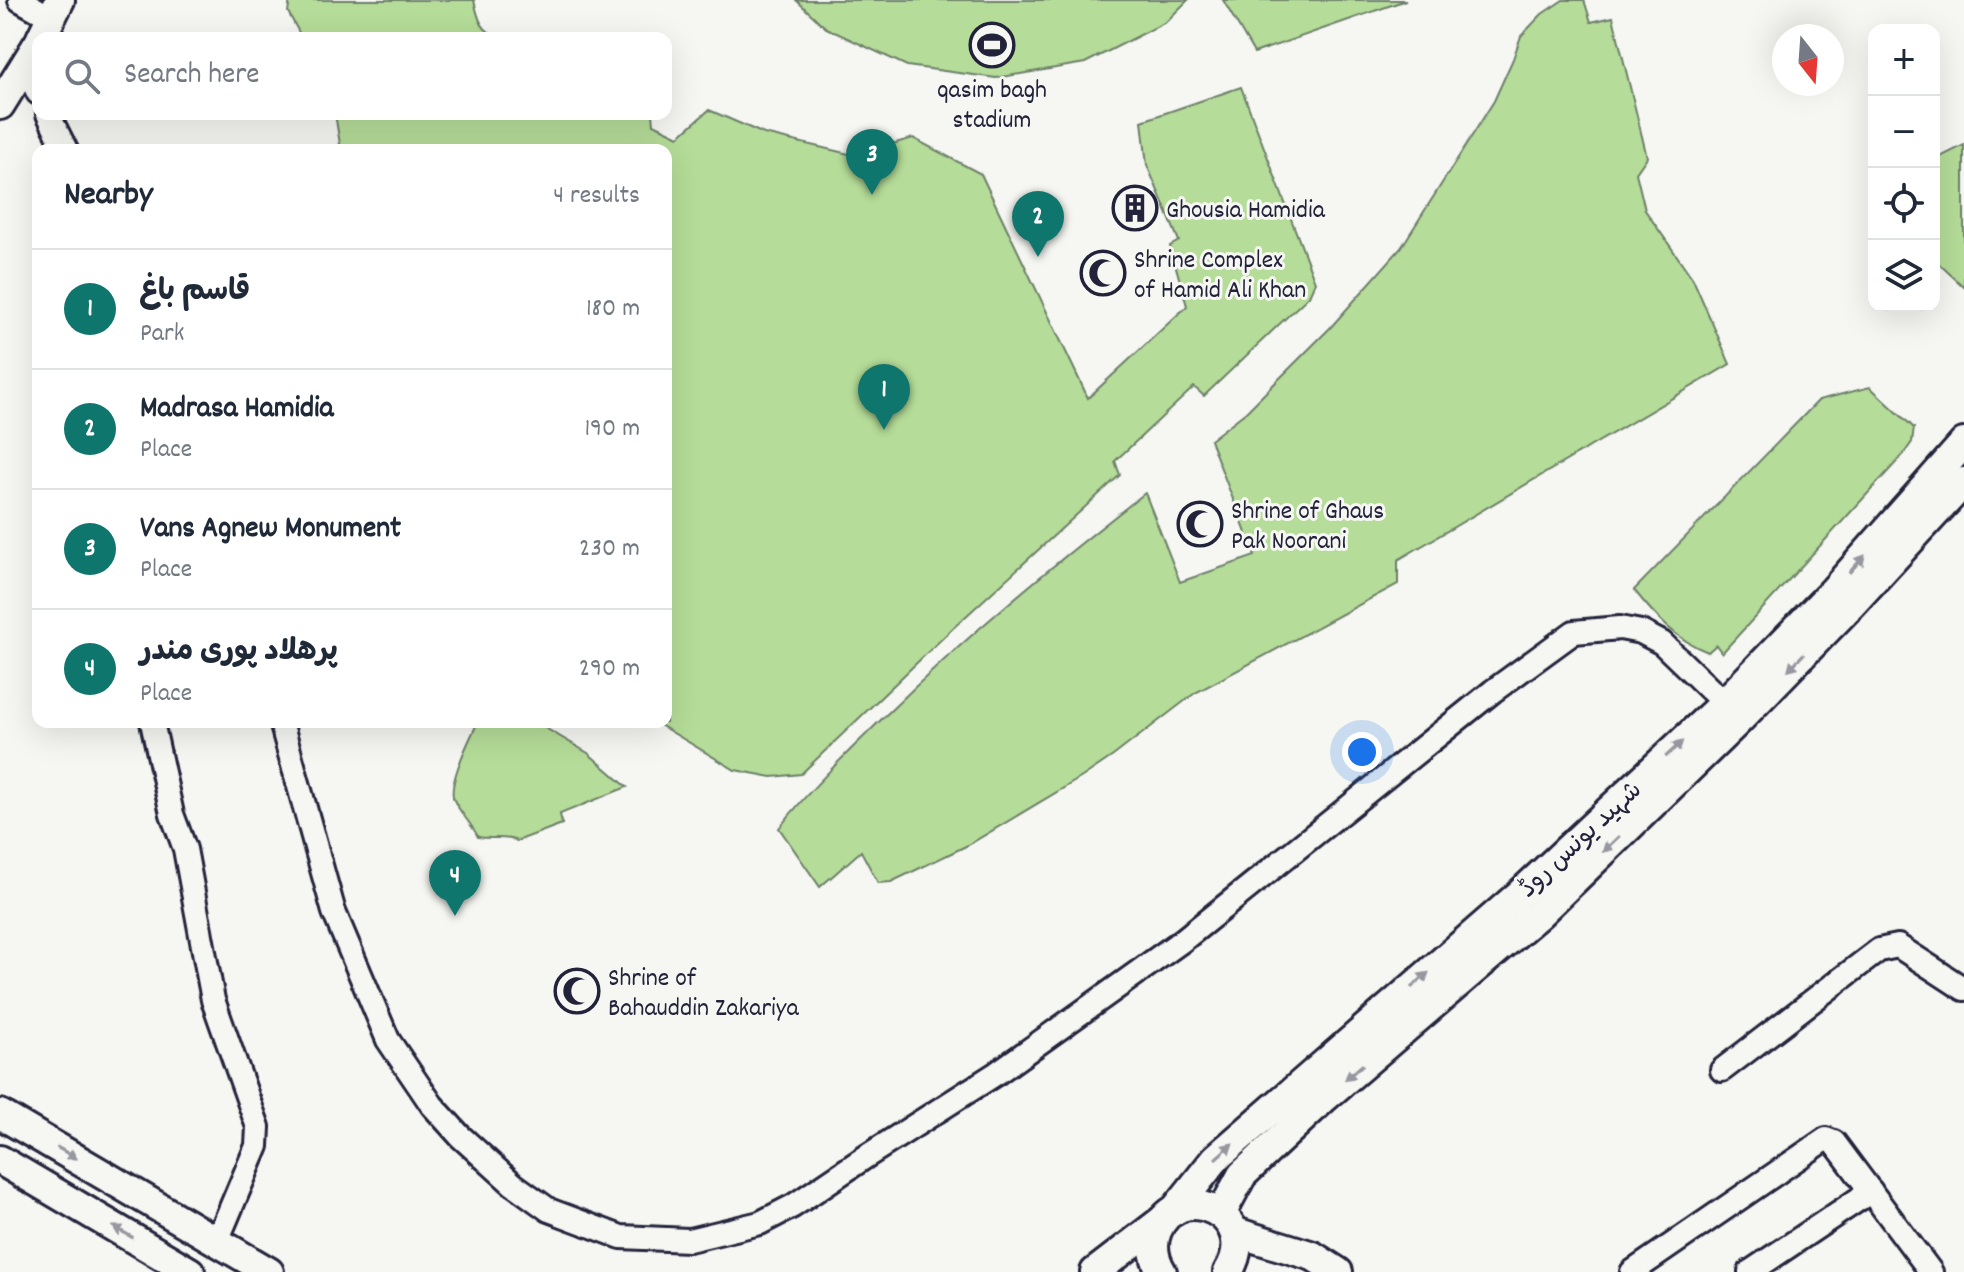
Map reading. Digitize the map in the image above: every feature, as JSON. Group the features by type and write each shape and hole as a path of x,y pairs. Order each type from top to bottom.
{"main road":[{"path":"0,105 32,56"},
{"name":"شہید یونس روڈ","path":"1169,1214 1216,1158 1521,893 1724,703 1834,590 1964,443"},
{"name":"شہید یونس روڈ","path":"1228,1272 1236,1254 1228,1223 1242,1175 1324,1098 1540,913 1773,685 1964,482"},
{"path":"0,1114 269,1272"},
{"path":"0,1160 190,1272"},
{"path":"1095,1272 1169,1214 1198,1205 1228,1223 1313,1256 1338,1272"},
{"path":"1162,1272 1154,1253 1154,1240 1169,1214"}],"street":[{"path":"20,0 51,19"},
{"path":"51,120 63,144"},
{"path":"283,728 334,912 388,1040 432,1105 460,1136 513,1184 549,1210 621,1237 689,1240 760,1223 793,1206 997,1073 1183,940 1481,700 1574,632 1620,628 1641,632 1662,643 1724,703"},
{"path":"153,728 172,814 185,849 213,1000 258,1127 257,1146 217,1241"},
{"path":"1722,1070 1879,950 1898,946 1964,989"},
{"path":"1632,1272 1826,1139 1834,1142 1931,1272"},
{"path":"1750,1272 1871,1191"}],"green space":[{"path":"290,0 474,0 482,24 489,32 299,32 288,12"},
{"name":"qasim bagh stadium","path":"796,0 1188,0 1166,22 1085,63 996,78 907,66 826,28"},
{"path":"1223,0 1406,0 1254,53"},
{"path":"1563,0 1584,0 1591,22 1613,17 1647,157 1636,173 1645,210 1693,279 1730,364 1398,560 1398,584 1195,693 1082,777 968,845 891,882 878,883 861,851 820,887 779,828 791,813 843,757 979,629 1145,493 1180,582 1255,556 1210,440 1246,412 1330,328 1401,248 1494,101 1521,36 1542,14"},
{"path":"1241,87 1315,282 1309,296 1204,396 1194,387 1115,461 1120,475 952,629 801,774 772,777 735,770 665,728 672,728 672,144 340,144 336,120 654,120 654,124 679,136 709,110 764,134 853,155 913,138 981,174 1088,398 1187,306 1170,246 1179,241 1147,165 1142,121"},
{"path":"1964,145 1964,287 1940,265 1940,157"},
{"path":"1870,387 1914,428 1912,442 1903,455 1722,653 1716,645 1708,652 1676,634 1634,590 1819,400"},
{"path":"475,728 545,728 588,753 627,787 560,814 562,824 517,841 478,837 454,800 454,784 460,761"}],"place":[{"name":"qasim bagh stadium","path":"992,45"},
{"name":"Vans Agnew Monument","path":"872,195"},
{"name":"Ghousia Hamidia","path":"1135,208"},
{"name":"Madrasa Hamidia","path":"1038,257"},
{"name":"Shrine Complex of Hamid Ali Khan","path":"1103,273"},
{"name":"قاسم باغ","path":"884,430"},
{"name":"Shrine of Ghaus Pak Noorani","path":"1200,524"},
{"name":"پرھلاد پوری مندر","path":"455,916"},
{"name":"Shrine of Bahauddin Zakariya","path":"577,991"}]}
